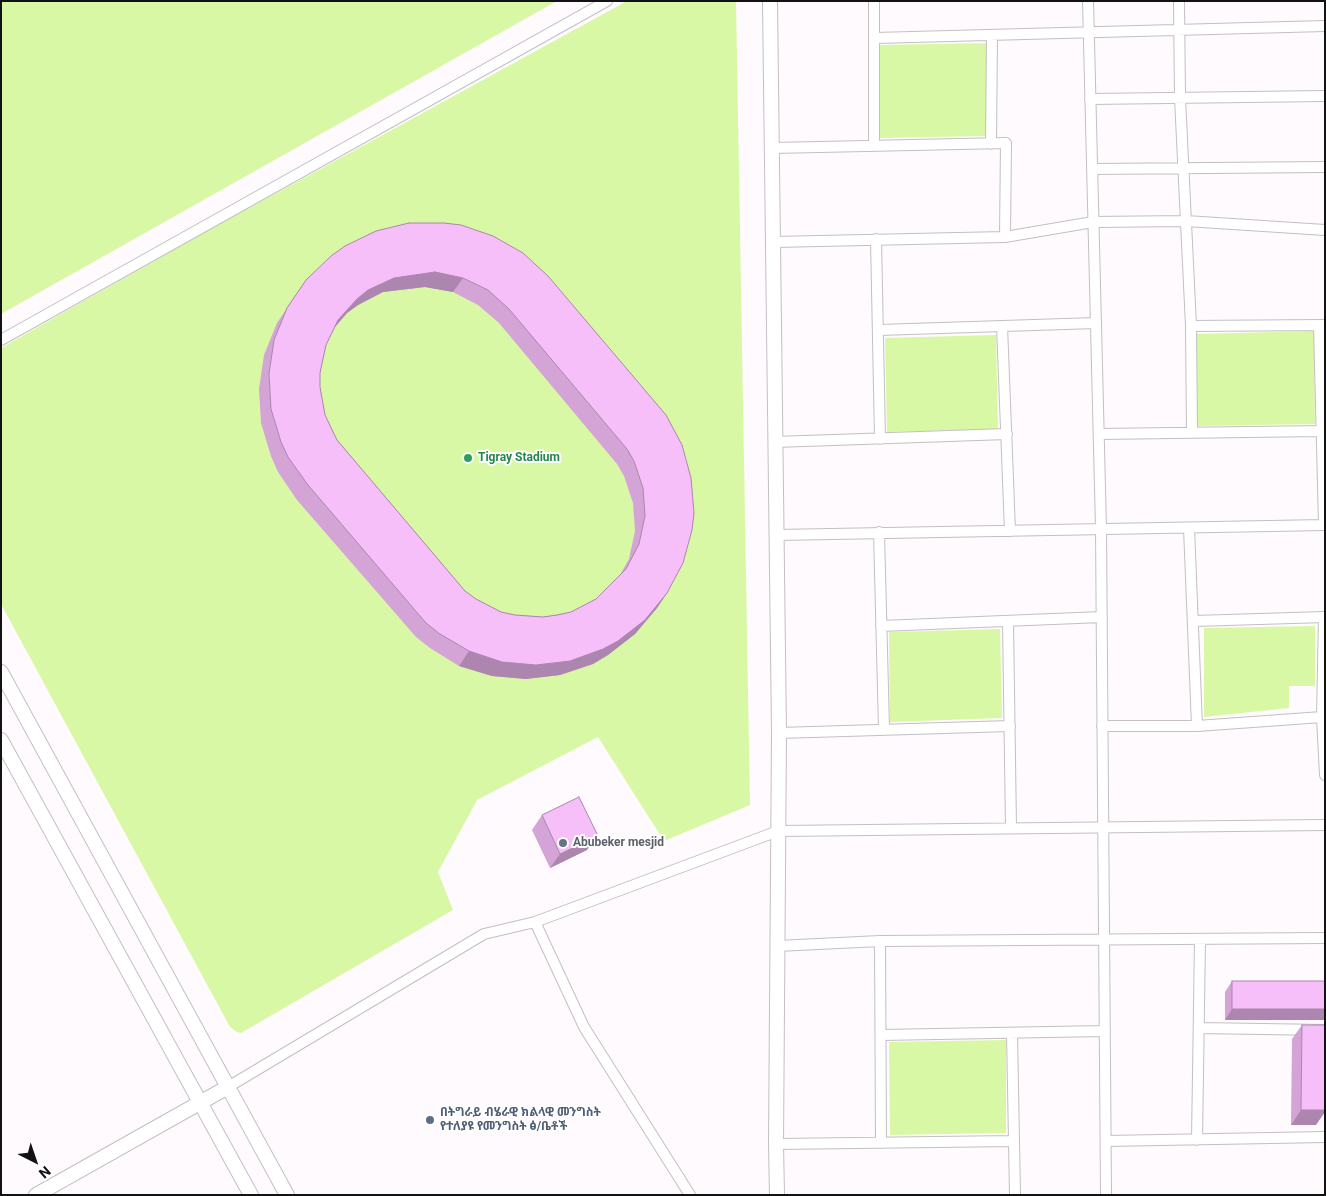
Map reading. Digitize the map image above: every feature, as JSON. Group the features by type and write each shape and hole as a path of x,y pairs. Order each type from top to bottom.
{"street":[{"path":"1,340 607,1"},
{"path":"770,1 779,732 777,1195"},
{"path":"874,1 874,146"},
{"path":"1088,1 1101,528 1106,1195"},
{"path":"1179,1 1180,98 1191,326 1192,432"},
{"path":"875,38 1325,26"},
{"path":"991,144 992,35"},
{"path":"1090,99 1325,96"},
{"path":"772,148 1006,143 1005,237"},
{"path":"1092,169 1325,167"},
{"path":"773,242 1005,237 1093,222 1186,221 1325,230"},
{"path":"876,239 880,439"},
{"path":"879,330 1096,323"},
{"path":"776,535 1324,525 1322,325 1191,326"},
{"path":"1002,326 1010,531"},
{"path":"1099,434 1322,431"},
{"path":"775,442 1007,434"},
{"path":"1189,528 1197,726"},
{"path":"879,532 884,729"},
{"path":"881,626 1102,617"},
{"path":"1194,621 1324,617 1322,717 1325,775"},
{"path":"1008,621 1011,828"},
{"path":"1,672 287,1195"},
{"path":"1102,726 1197,726 1322,717"},
{"path":"779,732 1010,726"},
{"path":"1,740 251,1195"},
{"path":"36,1195 228,1087 484,934 535,922 778,831 1325,825"},
{"path":"535,922 584,1026 690,1195"},
{"path":"777,946 880,941 1325,938"},
{"path":"1197,1140 1200,940"},
{"path":"880,941 881,1143"},
{"path":"1199,1028 1325,1030"},
{"path":"881,1035 1105,1031"},
{"path":"1012,1033 1015,1195"},
{"path":"1106,1141 1325,1137"},
{"path":"776,1144 1014,1141"}],"green space":[{"path":"1,1 557,1 1,314"},
{"path":"627,1 736,1 750,805 664,841 598,737 477,800 438,872 453,910 241,1033 237,1032 230,1027 1,604 1,348 211,229"},
{"path":"986,43 988,136 880,138 879,45"},
{"path":"1314,331 1315,424 1197,426 1196,334"},
{"path":"996,335 998,429 887,432 885,338"},
{"path":"1315,626 1315,686 1289,686 1289,708 1204,717 1204,628"},
{"path":"1000,629 1002,718 890,722 889,632"},
{"path":"1006,1040 1006,1133 890,1135 889,1042"}],"building":[{"path":"409,223 461,225 493,236 523,253 548,276 666,415 682,445 691,478 694,513 692,530 683,563 667,593 645,620 618,641 603,649 570,661 536,665 502,662 469,651 440,634 426,623 308,485 288,457 281,442 271,409 269,374 274,340 287,308 306,280 331,256 345,246 376,231","holes":["435,272 463,278 488,290 509,309 627,449 634,461 643,488 645,516 639,544 626,569 596,599 571,612 543,617 515,615 501,612 465,591 337,440 325,415 320,387 320,373 326,345 338,320 357,299 368,290 394,278"]},
{"path":"579,797 598,836 560,854 542,815"},
{"path":"1232,981 1325,981 1325,1009 1232,1009"},
{"path":"1302,1025 1325,1025 1325,1110 1301,1110"}],"place":[{"name":"Tigray Stadium","path":"468,458"},
{"name":"Abubeker mesjid","path":"563,843"},
{"name":"በትግራይ ብሄራዊ ክልላዊ መንግስት የተለያዩ የመንግስት ፅ/ቤቶች","path":"430,1120"}]}
